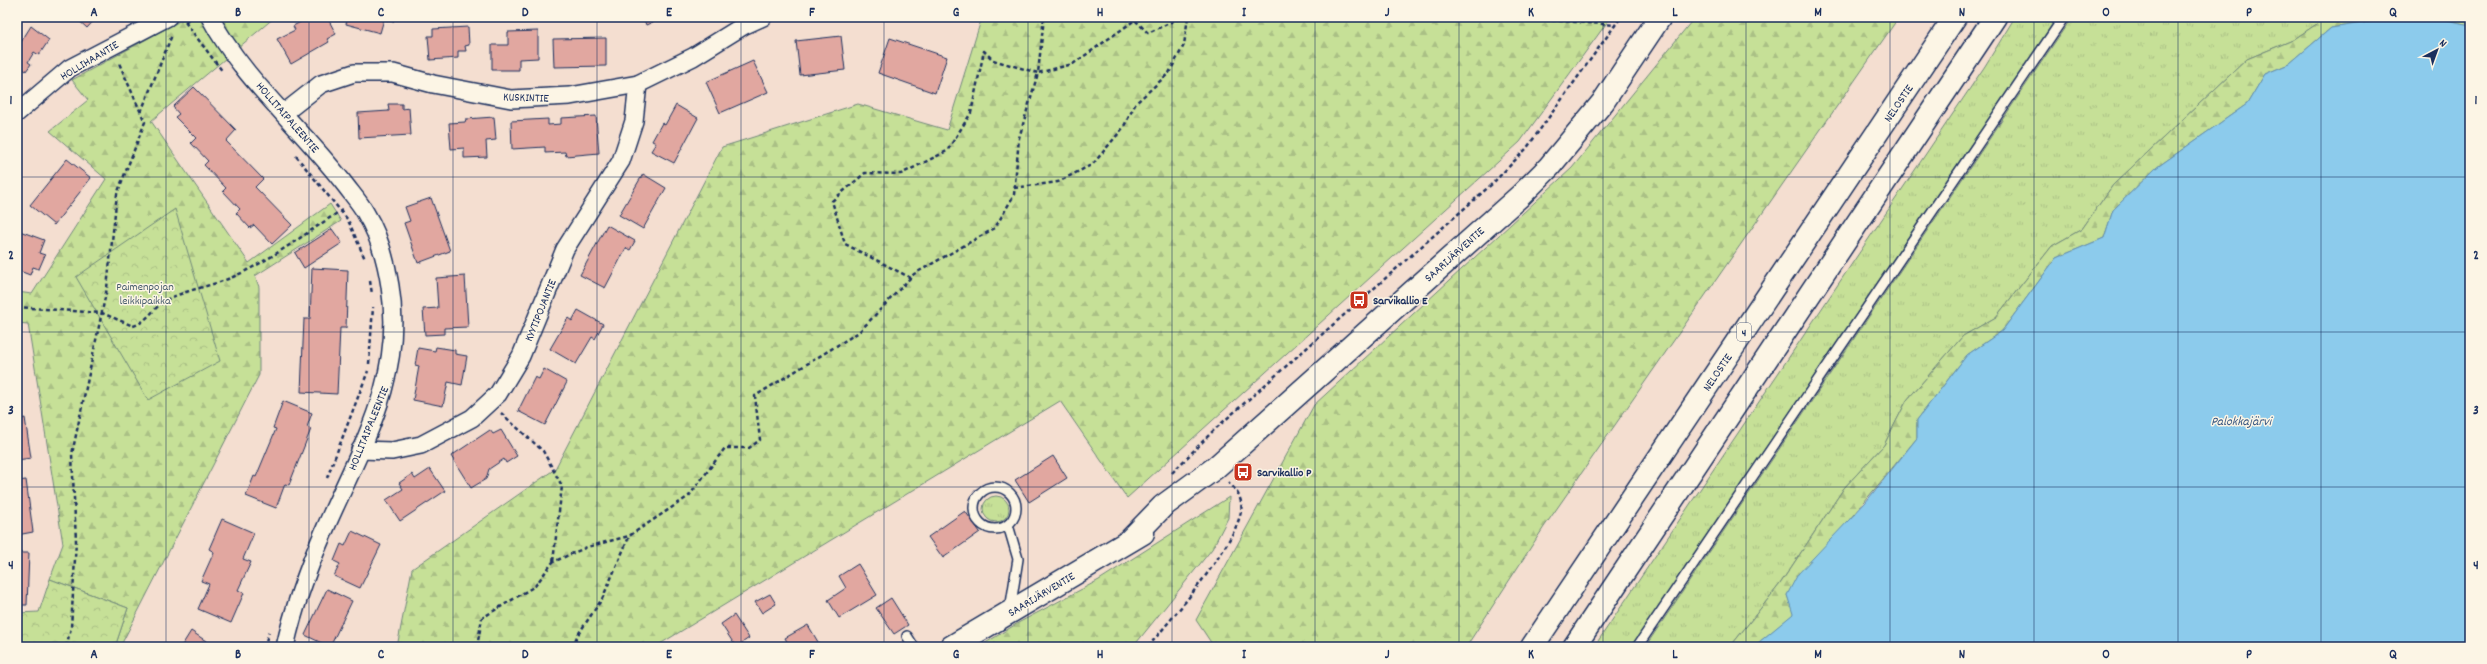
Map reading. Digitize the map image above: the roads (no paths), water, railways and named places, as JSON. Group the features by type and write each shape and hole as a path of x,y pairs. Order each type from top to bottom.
{"main road":[{"name":"SAARIJÄRVENTIE","path":"951,647 1130,540 1163,506 1208,474 1521,195 1549,167 1603,102 1660,17"},
{"name":"NELOSTIE","path":"1532,647 1955,17"},
{"path":"1574,647 1995,17"}],"street":[{"name":"HOLLITAIPALEENTIE","path":"210,17 217,31 245,68 333,168 365,211 385,254 393,303 394,337 384,393 324,530 294,606 285,647"},
{"name":"KUSKINTIE","path":"284,113 321,84 354,73 393,73 433,84 511,99 570,96 638,84 693,57 743,26 763,17"},
{"name":"HOLLIHAANTIE","path":"17,113 70,68 111,46 175,25"},
{"name":"KYYTIPOJANTIE","path":"360,450 392,451 421,445 472,418 498,394 521,356 565,249 621,161 634,121 638,84"}],"lane":[{"path":"1637,647 2064,17"},
{"path":"991,487 1002,488 1009,492 1014,499 1016,509 1013,520 1008,526 991,529 982,524 976,516 974,506 981,493 991,487"},
{"path":"1008,526 1018,559 1010,612"},
{"path":"907,636 914,647"}],"water":[{"name":"Palokkajärvi","path":"2400,17 2442,17 2447,20 2470,25 2470,647 1753,647 1793,614 1787,595 1798,574 1865,503 1917,438 1917,420 1967,355 2002,331 2056,258 2104,238 2113,210 2156,168 2247,104 2265,74 2289,64 2331,28"}],"place":[{"name":"Sarvikallio E","path":"1359,300"},
{"name":"Sarvikallio P","path":"1243,472"}],"park label":[{"name":"Paimenpojan leikkipaikka","path":"145,293"}]}
